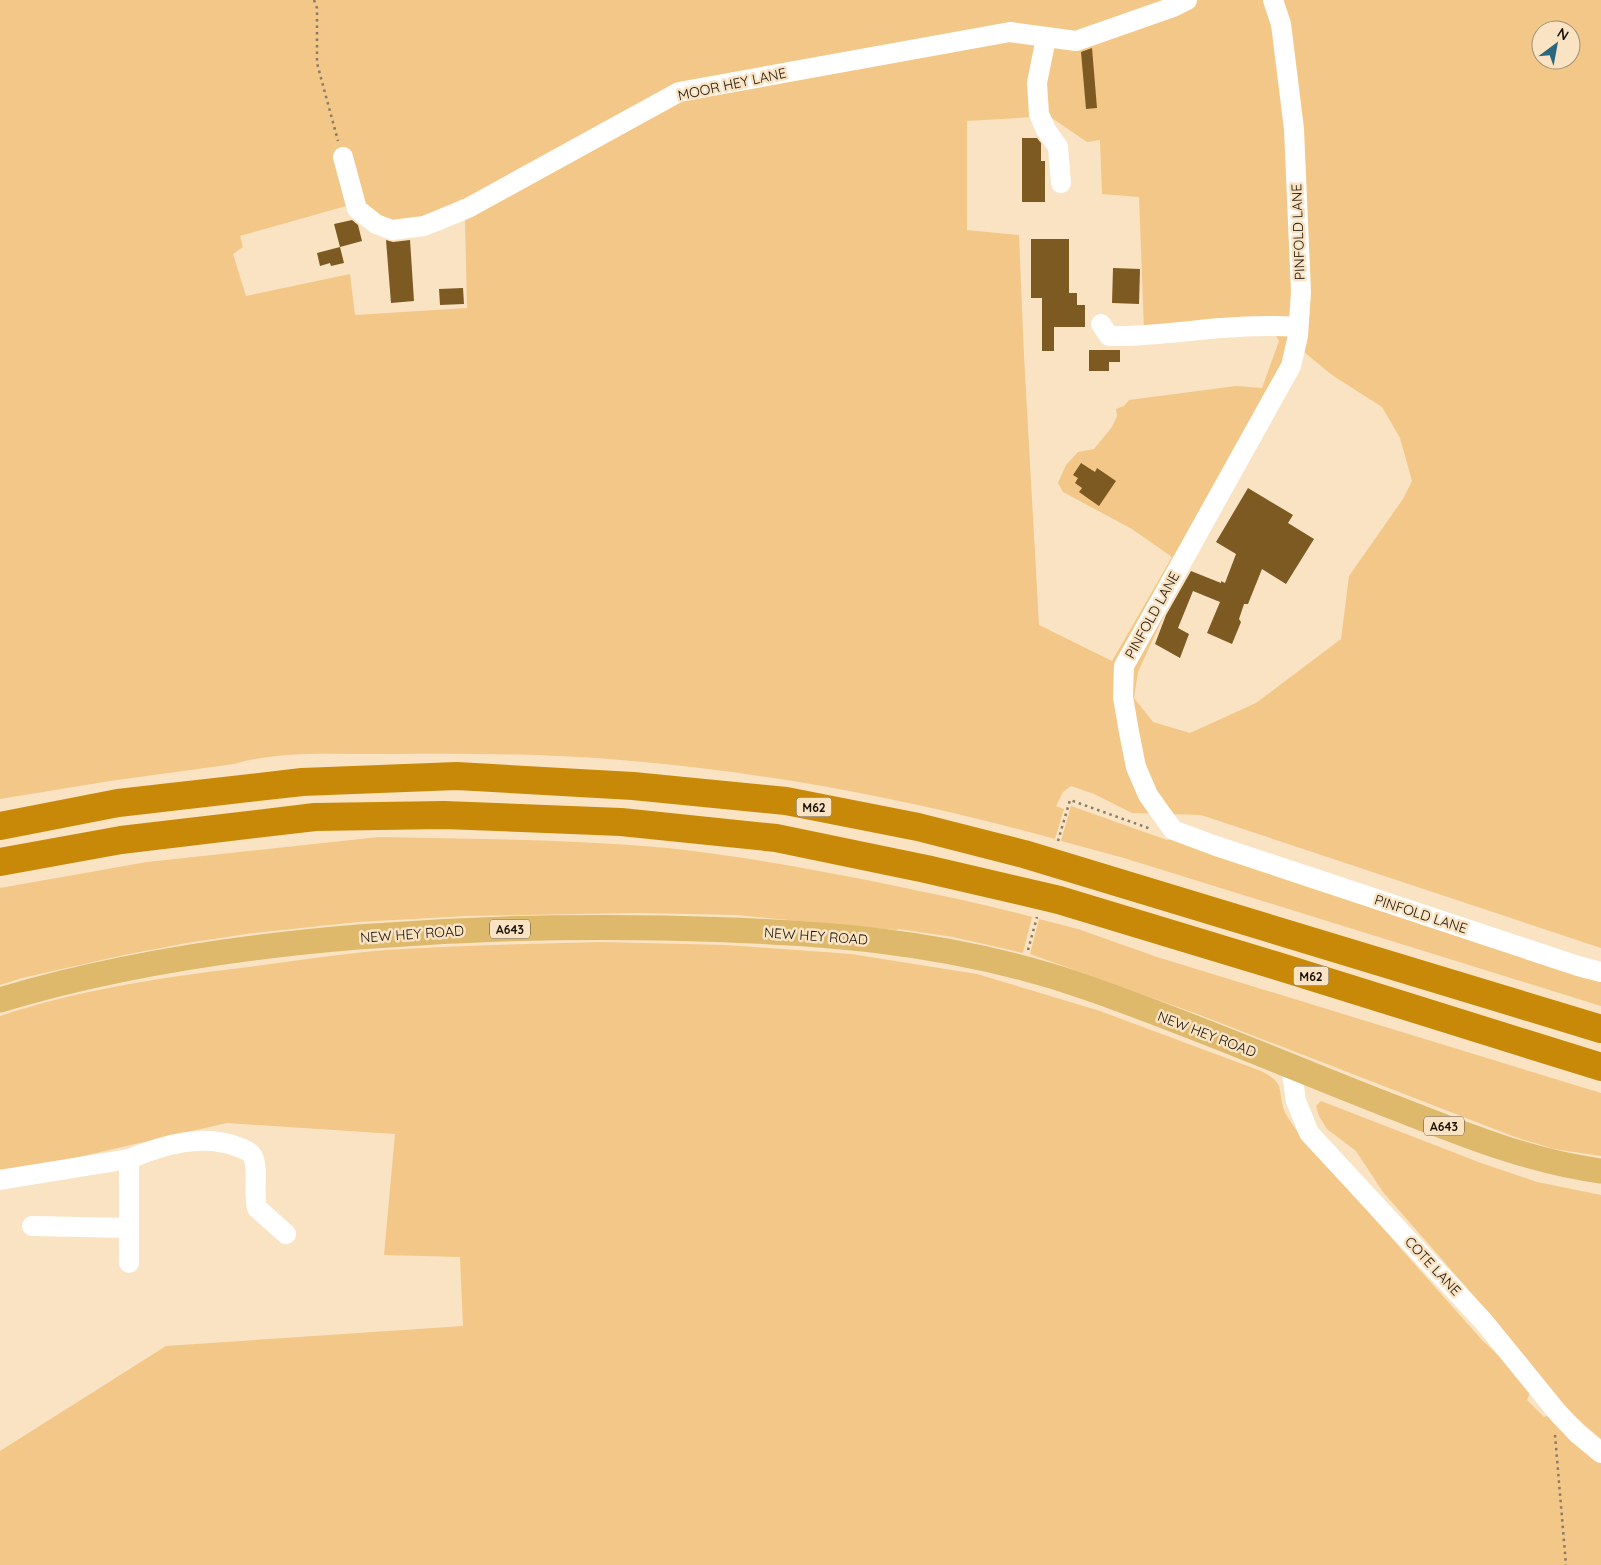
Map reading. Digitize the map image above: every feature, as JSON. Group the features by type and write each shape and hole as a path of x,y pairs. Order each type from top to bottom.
{"highway":[{"name":"M62","path":"0,826 118,803 302,782 447,777 633,786 786,801 918,827 1024,854 1601,1029"},
{"name":"M62","path":"0,862 121,840 315,817 444,815 621,822 776,838 926,869 1059,900 1274,964 1601,1067"}],"main road":[{"name":"NEW HEY ROAD","path":"0,1000 142,965 311,941 395,934 474,929 629,927 830,935 902,943 962,954 1055,977 1500,1147 1573,1167 1601,1171"}],"street":[{"name":"MOOR HEY LANE","path":"343,157 357,209 376,224 392,230 424,226 468,208 679,92 1010,32 1076,41 1173,7 1187,0"},
{"name":"PINFOLD LANE","path":"1273,0 1281,24 1294,129 1301,292 1298,327 1291,366 1124,666 1123,697 1136,767 1148,796 1174,830 1262,862 1601,972"},
{"path":"1046,38 1037,83 1039,114 1046,130 1058,147 1061,183"},
{"path":"1101,324 1109,336 1149,336 1221,328 1273,325 1298,327"},
{"name":"COTE LANE","path":"1291,1066 1296,1101 1309,1133 1484,1322 1558,1414 1601,1453"},
{"path":"0,1180 128,1159 161,1147 202,1140 214,1140 245,1150 252,1155 255,1164 254,1185 257,1208 286,1234"},
{"path":"128,1159 129,1263"},
{"path":"32,1226 129,1228"}],"path":[{"path":"314,0 317,8 317,64 343,157"},
{"path":"1066,809 1070,800 1153,830 1174,830"},
{"path":"1554,1429 1566,1565"}],"shaded area":[{"path":"0,0 1601,0 1601,948 1201,815 1132,813 1094,794 1071,786 1063,792 1056,806 1064,809 1055,839 948,812 840,789 676,765 593,758 452,754 293,755 273,756 234,764 110,781 0,799","holes":["1049,116 1087,142 1100,140 1102,194 1139,197 1144,329 1273,331 1279,341 1262,388 1236,386 1129,400 1124,406 1116,409 1117,416 1112,427 1094,449 1078,452 1066,465 1058,483 1063,492 1132,529 1172,557 1112,661 1039,625 1019,235 967,230 967,121","462,199 465,220 467,308 355,315 350,274 246,296 233,254 243,247 240,236 346,206 379,218 406,222 445,208","1304,352 1332,375 1382,407 1400,438 1412,481 1403,499 1349,576 1341,639 1256,703 1190,733 1153,722 1134,698 1138,672 1176,589"]},
{"path":"1071,806 1167,840 1177,837 1601,980 1601,1006 1124,858 1061,841"},
{"path":"379,837 559,841 695,851 863,879 1032,917 1023,953 953,937 899,929 736,915 639,913 466,916 358,922 253,933 187,943 124,955 22,978 0,985 0,888 147,862"},
{"path":"1039,919 1078,929 1157,957 1601,1093 1601,1156 1554,1149 1515,1137 1200,1015 1030,954"},
{"path":"601,942 726,945 851,954 977,974 1100,1011 1261,1071 1274,1079 1279,1087 1284,1110 1299,1134 1482,1340 1516,1372 1530,1392 1527,1400 1544,1417 1548,1416 1601,1460 1601,1565 0,1565 0,1451 166,1346 463,1326 460,1257 384,1255 395,1134 227,1123 0,1175 0,1016 59,999 119,986 179,976 332,956 413,948"},
{"path":"1321,1101 1481,1163 1537,1182 1601,1195 1601,1439 1566,1409 1494,1319 1383,1192 1356,1151 1327,1129 1319,1116 1316,1106"}],"building":[{"path":"1092,48 1097,108 1086,109 1081,52"},
{"path":"1022,138 1037,138 1041,143 1041,161 1045,161 1045,202 1022,202"},
{"path":"352,220 358,225 362,241 340,247 334,224"},
{"path":"1031,239 1069,239 1069,293 1077,293 1077,305 1085,305 1085,327 1054,327 1054,351 1042,351 1042,298 1031,298"},
{"path":"386,240 393,242 410,240 414,301 391,303"},
{"path":"340,247 344,263 331,266 330,263 320,266 317,253"},
{"path":"1113,268 1140,269 1139,304 1112,303"},
{"path":"463,288 464,304 440,305 439,289"},
{"path":"1089,350 1120,350 1120,362 1109,362 1109,371 1089,371"},
{"path":"1081,463 1095,472 1097,468 1116,481 1099,506 1079,492 1082,488 1075,483 1078,478 1073,475"},
{"path":"1248,488 1293,515 1288,523 1314,539 1286,584 1262,569 1248,604 1244,604 1239,619 1241,622 1232,644 1207,633 1220,602 1193,591 1178,628 1189,634 1180,658 1155,644 1166,615 1191,571 1225,583 1236,554 1216,542"}]}
